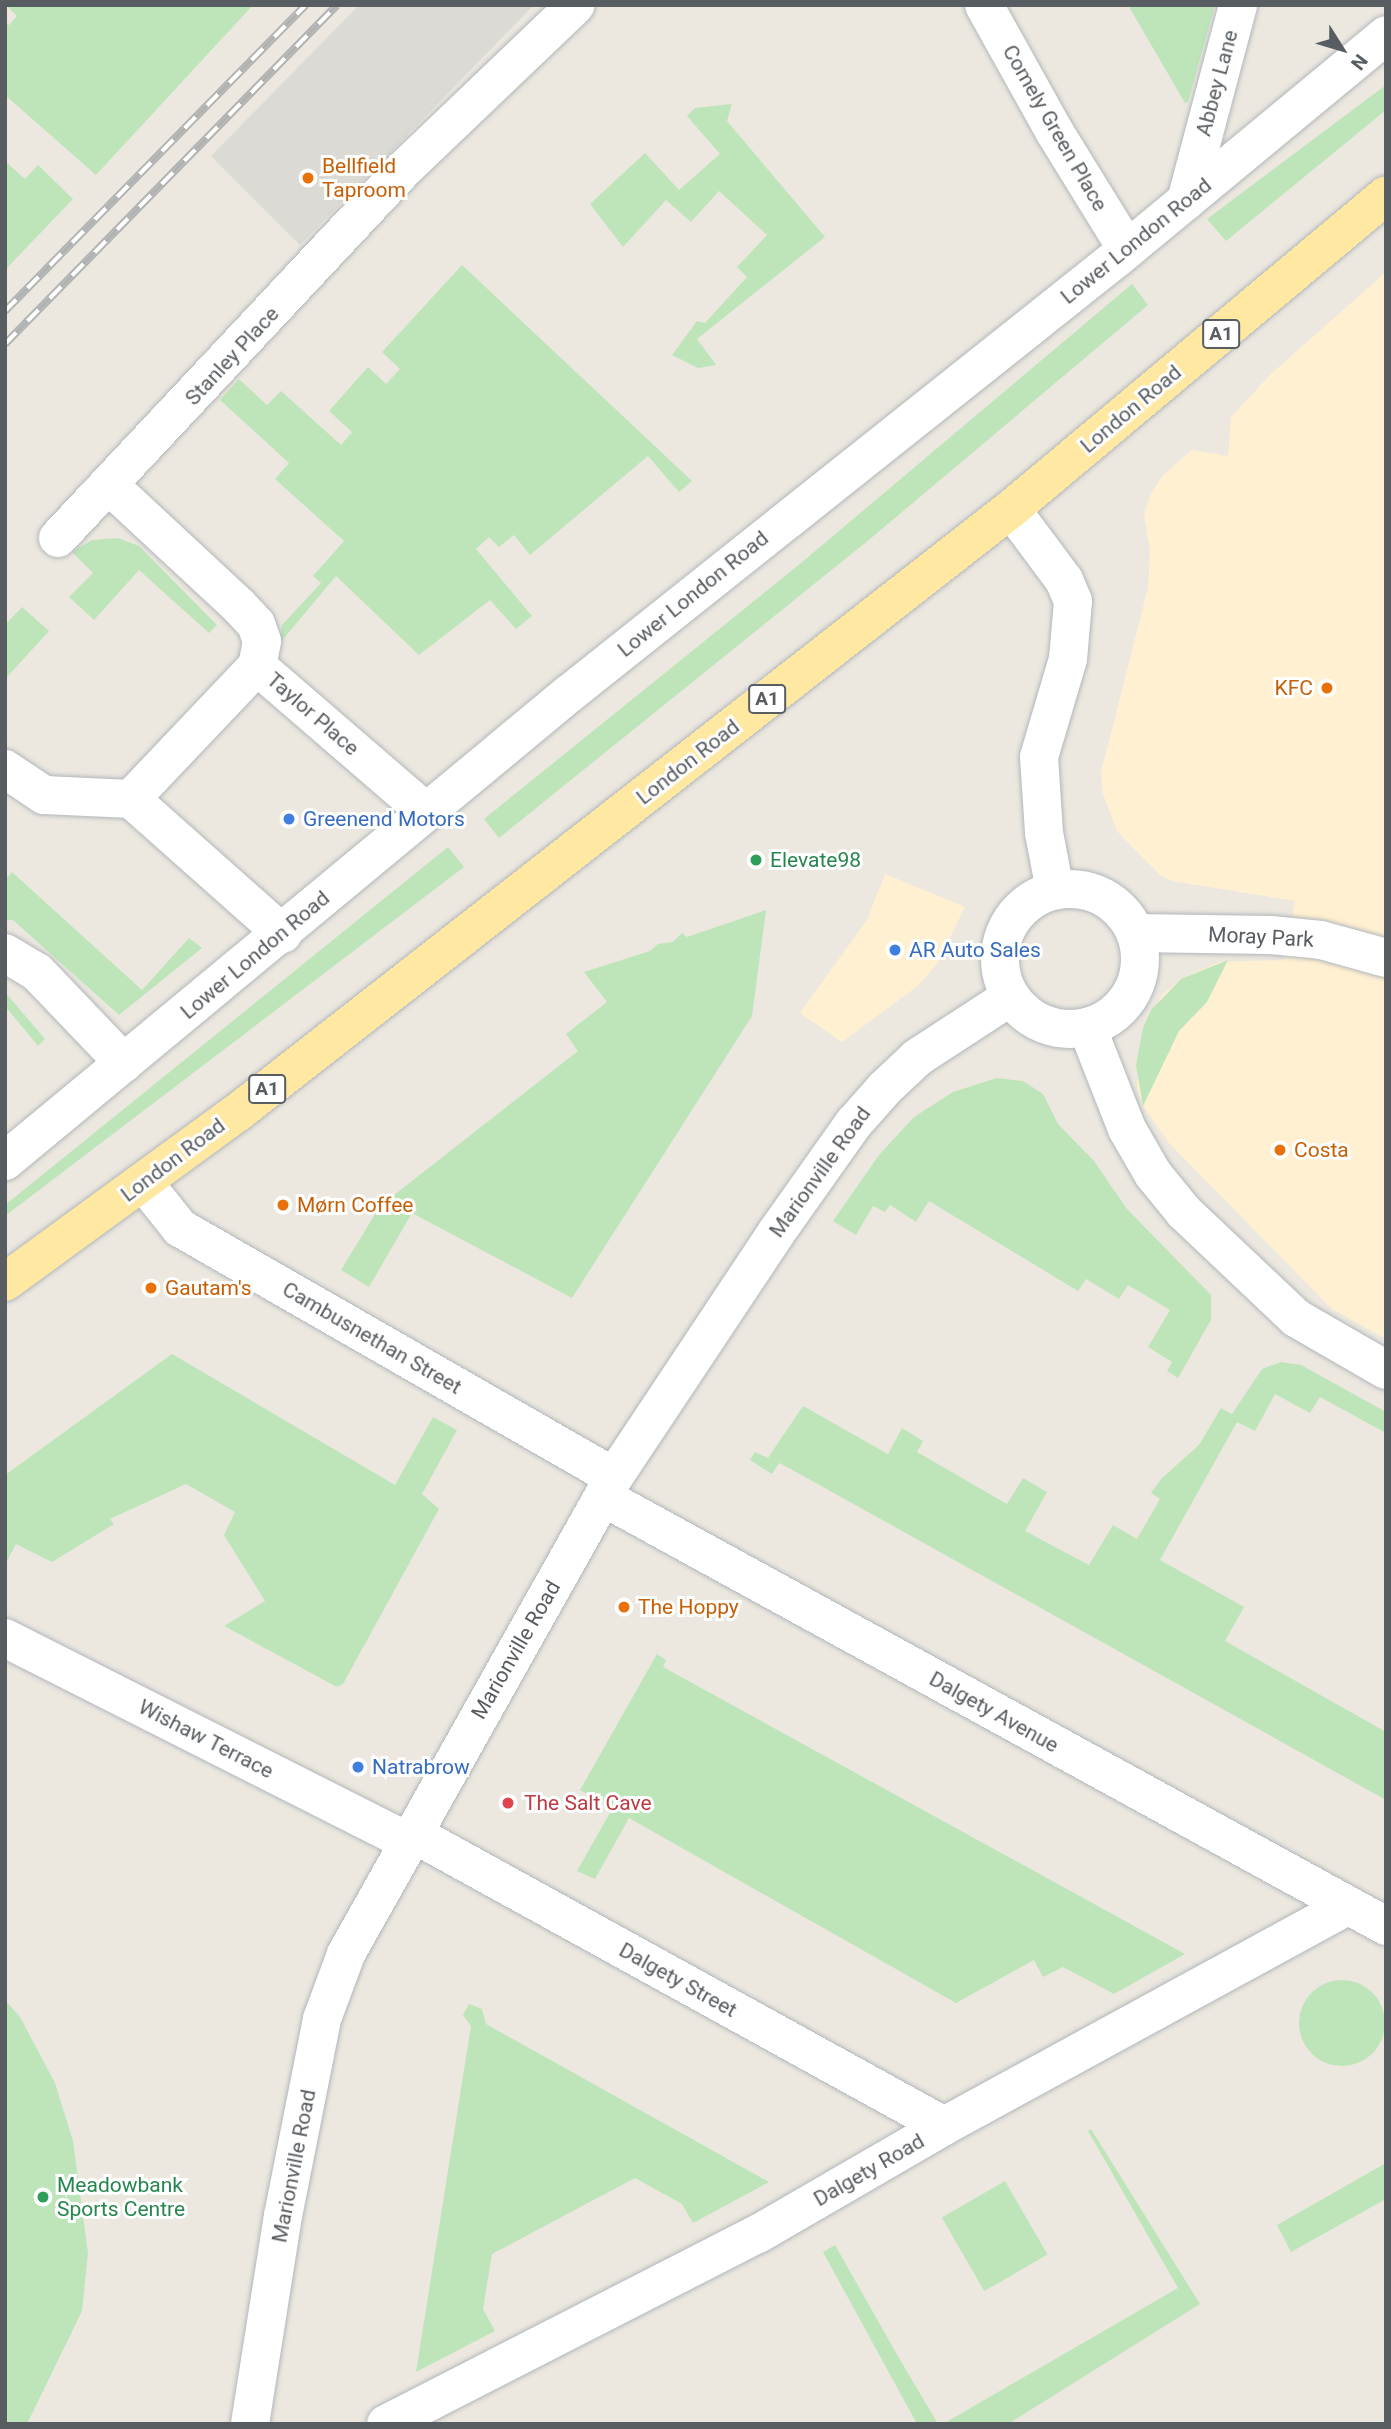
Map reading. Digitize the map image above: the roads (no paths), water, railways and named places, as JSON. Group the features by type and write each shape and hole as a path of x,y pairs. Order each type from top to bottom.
{"main road":[{"name":"London Road","path":"5,1282 144,1183 1011,509 1386,195"}],"street":[{"name":"Stanley Place","path":"58,538 111,487 402,170 576,5"},
{"name":"Comely Green Place","path":"984,5 1054,131 1127,250"},
{"name":"Abbey Lane","path":"1186,201 1238,5"},
{"name":"Lower London Road","path":"5,1161 426,812 1127,250 1386,35"},
{"name":"Taylor Place","path":"111,487 256,624 262,641 257,666 426,812"},
{"path":"1011,509 1064,580 1073,601 1068,659 1039,757 1044,833 1055,890"},
{"path":"131,799 257,666"},
{"path":"5,769 44,795 131,799 283,933"},
{"path":"1055,890 1092,892 1109,900 1135,933 1140,956 1137,980 1126,1001 1109,1017 1087,1027 1065,1029 1044,1024 1010,997 1000,972 1001,944 1011,920 1030,900 1055,890"},
{"name":"Moray Park","path":"1135,933 1271,934 1321,940 1386,958"},
{"path":"5,953 37,972 124,1063"},
{"name":"Marionville Road","path":"250,2424 283,2216 322,2019 342,1963 410,1837 609,1487 723,1311 870,1103 918,1057 1010,997"},
{"path":"1087,1027 1127,1129 1153,1174 1184,1212 1296,1318 1386,1370"},
{"name":"Cambusnethan Street","path":"144,1183 180,1228 609,1487"},
{"name":"Dalgety Avenue","path":"609,1487 1386,1926"},
{"name":"Wishaw Terrace","path":"5,1638 410,1837"},
{"name":"Dalgety Street","path":"410,1837 944,2126"},
{"name":"Dalgety Road","path":"386,2424 758,2234 944,2126 1347,1906"}],"railway":[{"path":"5,311 306,5"},
{"path":"5,344 337,5"}],"place":[{"name":"Bellfield Taproom","path":"308,178"},
{"name":"KFC","path":"1327,688"},
{"name":"Greenend Motors","path":"289,819"},
{"name":"Elevate98","path":"756,860"},
{"name":"AR Auto Sales","path":"895,950"},
{"name":"Costa","path":"1280,1150"},
{"name":"Mørn Coffee","path":"283,1205"},
{"name":"Gautam's","path":"151,1288"},
{"name":"The Hoppy","path":"624,1607"},
{"name":"Natrabrow","path":"358,1767"},
{"name":"The Salt Cave","path":"508,1803"},
{"name":"Meadowbank Sports Centre","path":"43,2197"}]}
